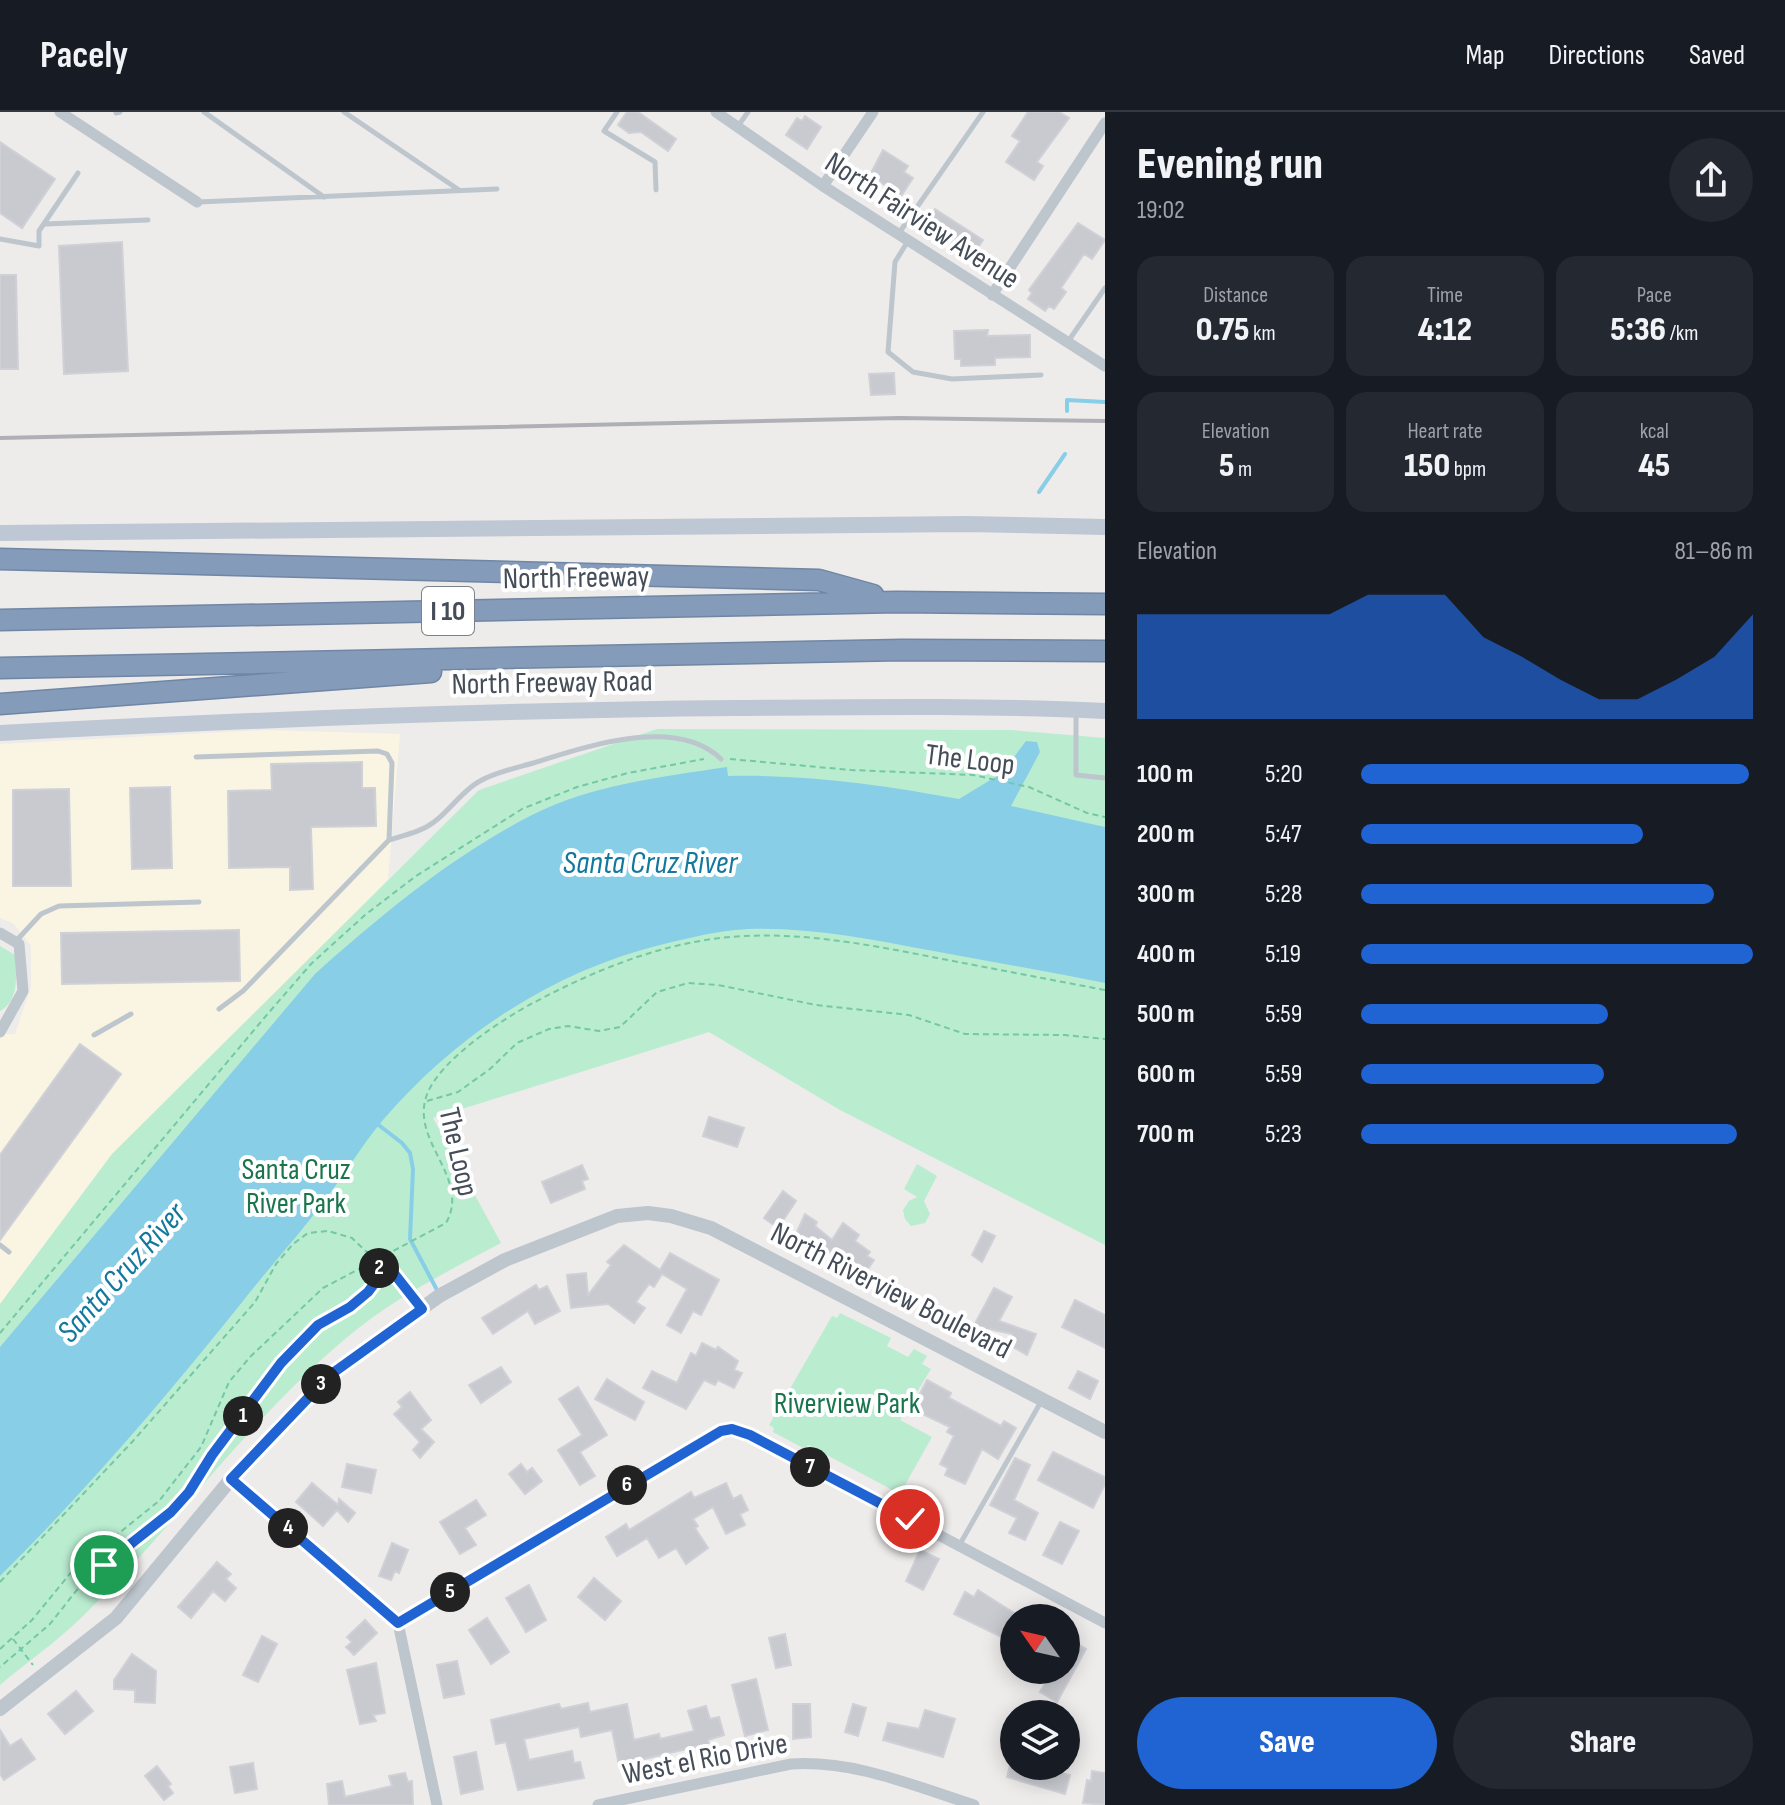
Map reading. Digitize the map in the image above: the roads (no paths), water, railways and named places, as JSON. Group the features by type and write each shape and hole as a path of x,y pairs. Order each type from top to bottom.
{"highway":[{"path":"0,559 819,580 897,602"},
{"name":"North Freeway","path":"0,620 897,602 1105,604"},
{"name":"I 10","path":"0,668 902,650 1105,651"},
{"path":"0,704 661,655"}],"main road":[{"path":"0,533 950,524 1105,527"},
{"name":"North Freeway Road","path":"0,733 318,717 644,709 928,706 1105,711"}],"street":[{"path":"60,112 197,202"},
{"name":"North Fairview Avenue","path":"716,112 823,186 1105,366"},
{"path":"823,186 873,112"},
{"path":"992,295 1105,123"},
{"path":"0,933 19,944 23,991 1,1028"},
{"name":"North Riverview Boulevard","path":"231,1479 330,1375 422,1309 505,1260 617,1216 648,1213 711,1228 1105,1432"},
{"path":"398,1623 696,1444 732,1429 763,1442 1105,1623"},
{"path":"0,1709 116,1618 231,1479 398,1623 437,1805"},
{"name":"West el Rio Drive","path":"598,1805 791,1764 822,1762 851,1766 974,1805"},
{"path":"669,1790 673,1805"}],"lane":[{"path":"204,112 325,197"},
{"path":"344,112 460,191"},
{"path":"617,112 604,131 655,162 656,190"},
{"path":"738,126 748,112"},
{"path":"983,112 903,237 895,262 888,352 913,372 952,379 1041,375"},
{"path":"0,239 39,246 39,231 78,173"},
{"path":"197,202 497,189"},
{"path":"44,224 148,220"},
{"path":"1067,344 1105,288"},
{"path":"1076,710 1076,775 1105,778"},
{"path":"219,1009 243,991 389,840 421,830 435,821 479,781 605,741 657,738 696,742 711,749 721,759"},
{"path":"196,757 378,751 387,754 392,763 389,840"},
{"path":"15,942 41,914 59,906 199,902"},
{"path":"94,1035 131,1014"},
{"path":"0,1245 9,1252"},
{"path":"960,1545 1043,1398"}],"water":[{"name":"Santa Cruz River","path":"1026,741 1037,742 1040,752 1011,806 1105,827 1105,983 861,938 794,930 749,929 660,945 581,972 544,990 474,1034 411,1089 375,1130 330,1194 156,1407 0,1576 0,1347 315,974 366,930 446,868 502,831 555,805 602,789 727,767 728,776 844,782 959,799 1002,773"}],"waterway":[{"path":"1067,411 1067,400 1105,402"},
{"path":"1039,492 1065,454"},
{"path":"376,1123 410,1153 413,1169 410,1239 437,1290"}],"railway":[{"path":"0,438 900,418 1105,421"}],"park label":[{"name":"Santa Cruz River Park","path":"296,1187"},
{"name":"Riverview Park","path":"847,1404"}]}
